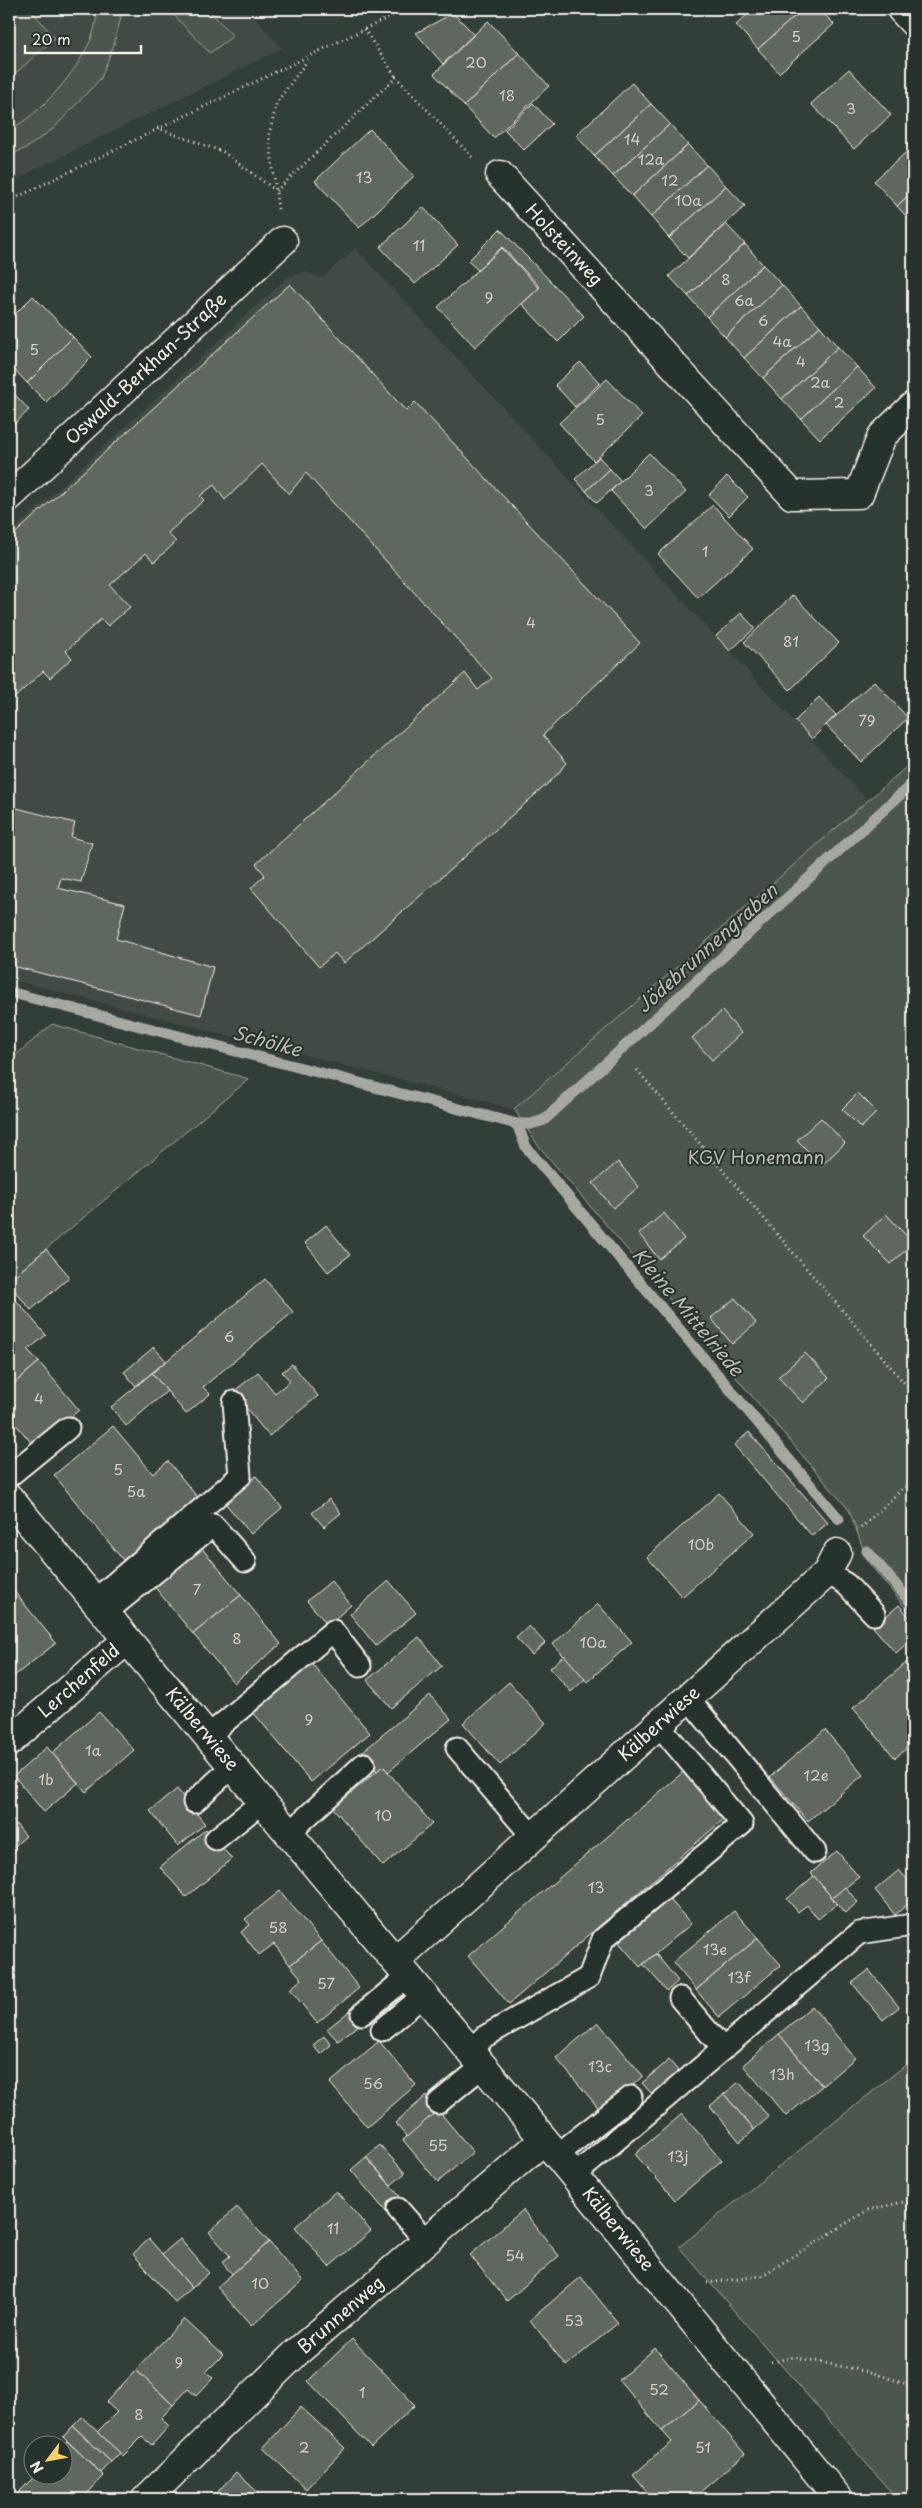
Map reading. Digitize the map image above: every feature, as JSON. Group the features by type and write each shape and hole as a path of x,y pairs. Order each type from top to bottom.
{"street":[{"path":"901,9 913,22"},
{"name":"Holsteinweg","path":"500,176 792,495 859,494 882,436 913,406"},
{"name":"Oswald-Berkhan-Straße","path":"9,496 283,241"},
{"name":"Kälberwiese","path":"9,1498 409,1977 838,2499"},
{"name":"Kälberwiese","path":"409,1977 534,1837 688,1698 832,1563"},
{"name":"Lerchenfeld","path":"9,1742 127,1640"},
{"name":"Brunnenweg","path":"146,2499 298,2352 426,2241 558,2157"}],"lane":[{"path":"99,1607 240,1476 234,1402"},
{"path":"9,1476 68,1428"},
{"path":"99,1607 213,1525 246,1561"},
{"path":"832,1563 846,1584 874,1614"},
{"path":"203,1730 333,1631 360,1666"},
{"path":"203,1730 306,1635"},
{"path":"688,1698 815,1852"},
{"path":"438,2103 476,2059 484,2037 588,1977 603,1939 742,1824 658,1724"},
{"path":"457,1748 534,1837"},
{"path":"289,1833 364,1764"},
{"path":"194,1802 233,1766"},
{"path":"216,1839 262,1802"},
{"path":"558,2157 723,2049 859,1933 913,1925"},
{"path":"362,2014 409,1977"},
{"path":"382,2030 409,1977"},
{"path":"680,1998 723,2049"},
{"path":"558,2157 631,2097"},
{"path":"398,2209 426,2241"}],"path":[{"path":"9,201 406,9"},
{"path":"364,29 396,77 483,169 500,176"},
{"path":"276,190 269,135 277,102 310,56"},
{"path":"276,190 396,77"},
{"path":"157,128 222,152 276,190"},
{"path":"637,1070 913,1393"},
{"path":"832,1563 913,1479"},
{"path":"704,2284 761,2276 868,2210 913,2200"},
{"path":"764,2364 794,2357 870,2372 913,2386"}],"shaded area":[{"path":"9,9 247,9 282,48 9,183"},
{"path":"355,248 868,801 514,1109 9,979 9,534 288,277 306,272 322,278"}],"green space":[{"path":"9,9 30,9 55,38 9,79"},
{"path":"99,9 123,9 114,44 101,78 54,128 28,147 9,156 9,130 34,113 57,91 67,78 85,52 94,32"},
{"path":"168,9 208,9 233,36 210,53"},
{"name":"KGV Honemann","path":"913,761 913,1617 868,1562 849,1510 537,1144 514,1109"},
{"path":"52,1024 249,1079 9,1280 9,1061"},
{"path":"913,2059 913,2499 897,2499 679,2247"}],"building":[{"path":"753,9 803,9 758,49 736,25"},
{"path":"803,9 819,9 834,24 779,73 758,49"},
{"path":"453,13 474,34 443,64 416,33"},
{"path":"488,21 519,53 464,106 434,74"},
{"path":"519,53 549,86 494,138 464,106"},
{"path":"849,69 891,115 854,149 811,104"},
{"path":"632,83 651,104 594,156 576,135"},
{"path":"533,103 552,124 524,150 505,130"},
{"path":"651,104 670,124 613,176 594,156"},
{"path":"670,124 688,145 632,196 613,176"},
{"path":"370,129 414,176 359,228 315,181"},
{"path":"688,145 707,165 651,217 632,196"},
{"path":"913,146 913,191 897,206 874,181"},
{"path":"707,165 726,186 669,238 651,217"},
{"path":"726,186 745,206 688,258 669,238"},
{"path":"913,191 913,224 897,206"},
{"path":"423,207 458,245 415,284 380,247"},
{"path":"726,224 745,244 688,296 669,276"},
{"path":"500,229 584,316 558,342 522,304 540,287 502,247 478,270 468,261"},
{"path":"745,244 763,265 707,317 688,296"},
{"path":"502,248 539,288 475,347 438,307"},
{"path":"763,265 782,285 725,337 707,317"},
{"path":"290,284 406,411 415,402 640,643 543,735 567,763 553,779 344,963 335,953 319,967 251,888 265,875 256,864 465,673 478,690 492,678 306,473 289,494 262,464 225,500 214,485 200,496 204,500 168,533 176,542 154,562 146,553 110,585 130,607 108,626 101,619 66,651 72,658 50,678 43,671 9,703 9,539"},
{"path":"782,285 801,306 744,358 725,337"},
{"path":"33,296 73,337 27,383 9,364 9,320"},
{"path":"801,306 820,326 763,378 744,358"},
{"path":"820,326 838,347 782,399 763,378"},
{"path":"73,337 92,357 46,402 27,383"},
{"path":"838,347 857,367 801,419 782,399"},
{"path":"580,362 600,383 575,407 555,385"},
{"path":"857,367 876,388 820,439 801,419"},
{"path":"607,379 642,416 594,461 559,423"},
{"path":"9,388 29,410 9,429"},
{"path":"649,453 686,492 647,529 611,491"},
{"path":"599,457 610,469 586,491 575,479"},
{"path":"610,469 621,481 597,503 586,491"},
{"path":"727,476 748,497 729,516 709,495"},
{"path":"713,505 753,549 698,598 658,554"},
{"path":"793,595 839,643 790,690 744,642"},
{"path":"741,613 755,628 730,651 716,636"},
{"path":"874,681 908,718 861,762 826,725"},
{"path":"819,697 836,715 812,739 795,721"},
{"path":"9,806 75,823 71,837 92,843 81,882 61,878 58,888 125,904 116,939 213,967 201,1015 9,965"},
{"path":"722,1011 741,1033 712,1060 692,1038"},
{"path":"858,1093 877,1112 861,1128 842,1109"},
{"path":"821,1118 845,1143 822,1165 797,1140"},
{"path":"618,1162 639,1187 613,1208 593,1183"},
{"path":"664,1213 684,1239 659,1259 639,1234"},
{"path":"886,1214 913,1243 891,1264 863,1236"},
{"path":"326,1225 350,1255 328,1272 305,1243"},
{"path":"46,1249 70,1277 31,1310 9,1284 9,1281"},
{"path":"265,1279 293,1312 203,1387 210,1394 186,1414 152,1373"},
{"path":"735,1298 756,1323 732,1344 711,1318"},
{"path":"16,1300 46,1335 28,1350 39,1362 9,1388 9,1306"},
{"path":"154,1347 166,1361 136,1386 124,1372"},
{"path":"805,1353 829,1378 803,1403 778,1377"},
{"path":"39,1362 79,1410 35,1447 9,1416 9,1388"},
{"path":"292,1364 318,1396 269,1436 233,1392 258,1372 275,1393 290,1381 282,1372"},
{"path":"152,1373 167,1391 126,1426 111,1407"},
{"path":"113,1426 153,1474 168,1461 198,1498 123,1560 54,1475"},
{"path":"749,1432 828,1523 812,1536 734,1445"},
{"path":"256,1476 282,1508 251,1534 225,1503"},
{"path":"719,1493 754,1533 682,1597 647,1557"},
{"path":"329,1499 341,1513 324,1527 312,1513"},
{"path":"200,1546 241,1595 193,1634 153,1585"},
{"path":"331,1581 351,1605 328,1625 307,1601"},
{"path":"389,1581 416,1613 376,1646 350,1614"},
{"path":"9,1585 56,1643 13,1677 9,1672"},
{"path":"241,1595 281,1644 234,1683 193,1634"},
{"path":"598,1604 632,1642 587,1682 553,1644"},
{"path":"899,1605 913,1621 913,1638 896,1653 873,1627"},
{"path":"529,1626 545,1643 532,1655 516,1638"},
{"path":"419,1637 442,1666 391,1708 367,1680"},
{"path":"564,1655 585,1679 571,1692 550,1668"},
{"path":"913,1657 913,1743 895,1758 853,1708"},
{"path":"307,1658 370,1733 311,1782 248,1706"},
{"path":"509,1682 546,1723 500,1765 463,1723"},
{"path":"430,1695 451,1719 388,1772 383,1766 377,1771 361,1753"},
{"path":"99,1712 134,1750 86,1792 52,1753"},
{"path":"825,1730 863,1775 808,1821 770,1777"},
{"path":"47,1747 78,1783 44,1812 14,1776"},
{"path":"383,1766 432,1824 383,1866 333,1808"},
{"path":"683,1772 724,1819 509,2004 468,1956"},
{"path":"177,1789 205,1824 178,1846 150,1811"},
{"path":"9,1816 26,1836 9,1851"},
{"path":"206,1829 232,1859 186,1897 160,1867"},
{"path":"837,1851 859,1877 832,1898 811,1873"},
{"path":"899,1870 913,1886 913,1899 895,1915 875,1890"},
{"path":"814,1876 837,1904 818,1919 807,1905 798,1912 787,1899"},
{"path":"845,1887 858,1902 845,1913 832,1898"},
{"path":"280,1891 321,1941 290,1965 274,1944 259,1955 241,1932 250,1925 245,1919"},
{"path":"667,1896 691,1924 640,1967 616,1939"},
{"path":"734,1911 758,1938 696,1990 673,1962"},
{"path":"758,1938 781,1965 719,2017 696,1990"},
{"path":"321,1941 359,1988 317,2023 290,1989 302,1979 290,1965"},
{"path":"656,1954 678,1981 667,1991 643,1964"},
{"path":"869,1970 899,2007 883,2020 852,1983"},
{"path":"812,2006 855,2058 822,2086 779,2034"},
{"path":"352,2009 362,2022 338,2041 327,2029"},
{"path":"598,2022 643,2076 602,2112 556,2058"},
{"path":"779,2034 822,2086 786,2116 743,2065"},
{"path":"324,2036 331,2045 320,2054 313,2045"},
{"path":"379,2041 416,2085 367,2127 330,2083"},
{"path":"669,2060 679,2072 652,2094 642,2083"},
{"path":"739,2082 769,2117 754,2130 724,2094"},
{"path":"724,2094 754,2130 740,2142 710,2106"},
{"path":"426,2096 438,2110 407,2137 395,2123"},
{"path":"438,2110 473,2152 438,2182 403,2140"},
{"path":"682,2114 722,2160 675,2200 635,2154"},
{"path":"380,2145 405,2173 391,2185 366,2157"},
{"path":"366,2157 403,2200 387,2213 351,2170"},
{"path":"336,2191 371,2231 329,2267 295,2227"},
{"path":"237,2207 269,2242 232,2274 222,2262 230,2256 209,2232"},
{"path":"523,2210 559,2256 507,2301 470,2255"},
{"path":"149,2239 192,2288 175,2302 133,2254"},
{"path":"180,2239 209,2273 192,2288 162,2254"},
{"path":"269,2242 303,2281 251,2326 217,2287"},
{"path":"581,2277 618,2323 566,2366 530,2320"},
{"path":"184,2319 223,2355 206,2372 213,2378 196,2396 188,2389 173,2405 136,2370"},
{"path":"352,2339 415,2405 371,2447 308,2381"},
{"path":"655,2348 699,2400 662,2431 619,2380"},
{"path":"136,2370 173,2405 161,2418 169,2426 152,2445 142,2437 123,2456 97,2432 117,2412 106,2402"},
{"path":"699,2400 745,2454 692,2499 653,2499 633,2475 672,2442 662,2431"},
{"path":"301,2407 345,2448 306,2489 263,2448"},
{"path":"82,2417 120,2453 111,2462 73,2426"},
{"path":"73,2426 111,2462 101,2473 72,2446 72,2436 64,2436"},
{"path":"72,2446 104,2476 82,2499 19,2499 15,2496 25,2486 72,2486"},
{"path":"236,2472 265,2499 211,2499"}],"waterway":[{"name":"Kleine Mittelriede","path":"9,992 517,1124 531,1124 544,1120 913,783"},
{"name":"Kleine Mittelriede","path":"517,1124 526,1147 839,1519"},
{"name":"Kleine Mittelriede","path":"867,1551 913,1605"}],"water label":[{"name":"Jödebrunnengraben","path":"707,948"},
{"name":"Schölke","path":"267,1041"}]}
